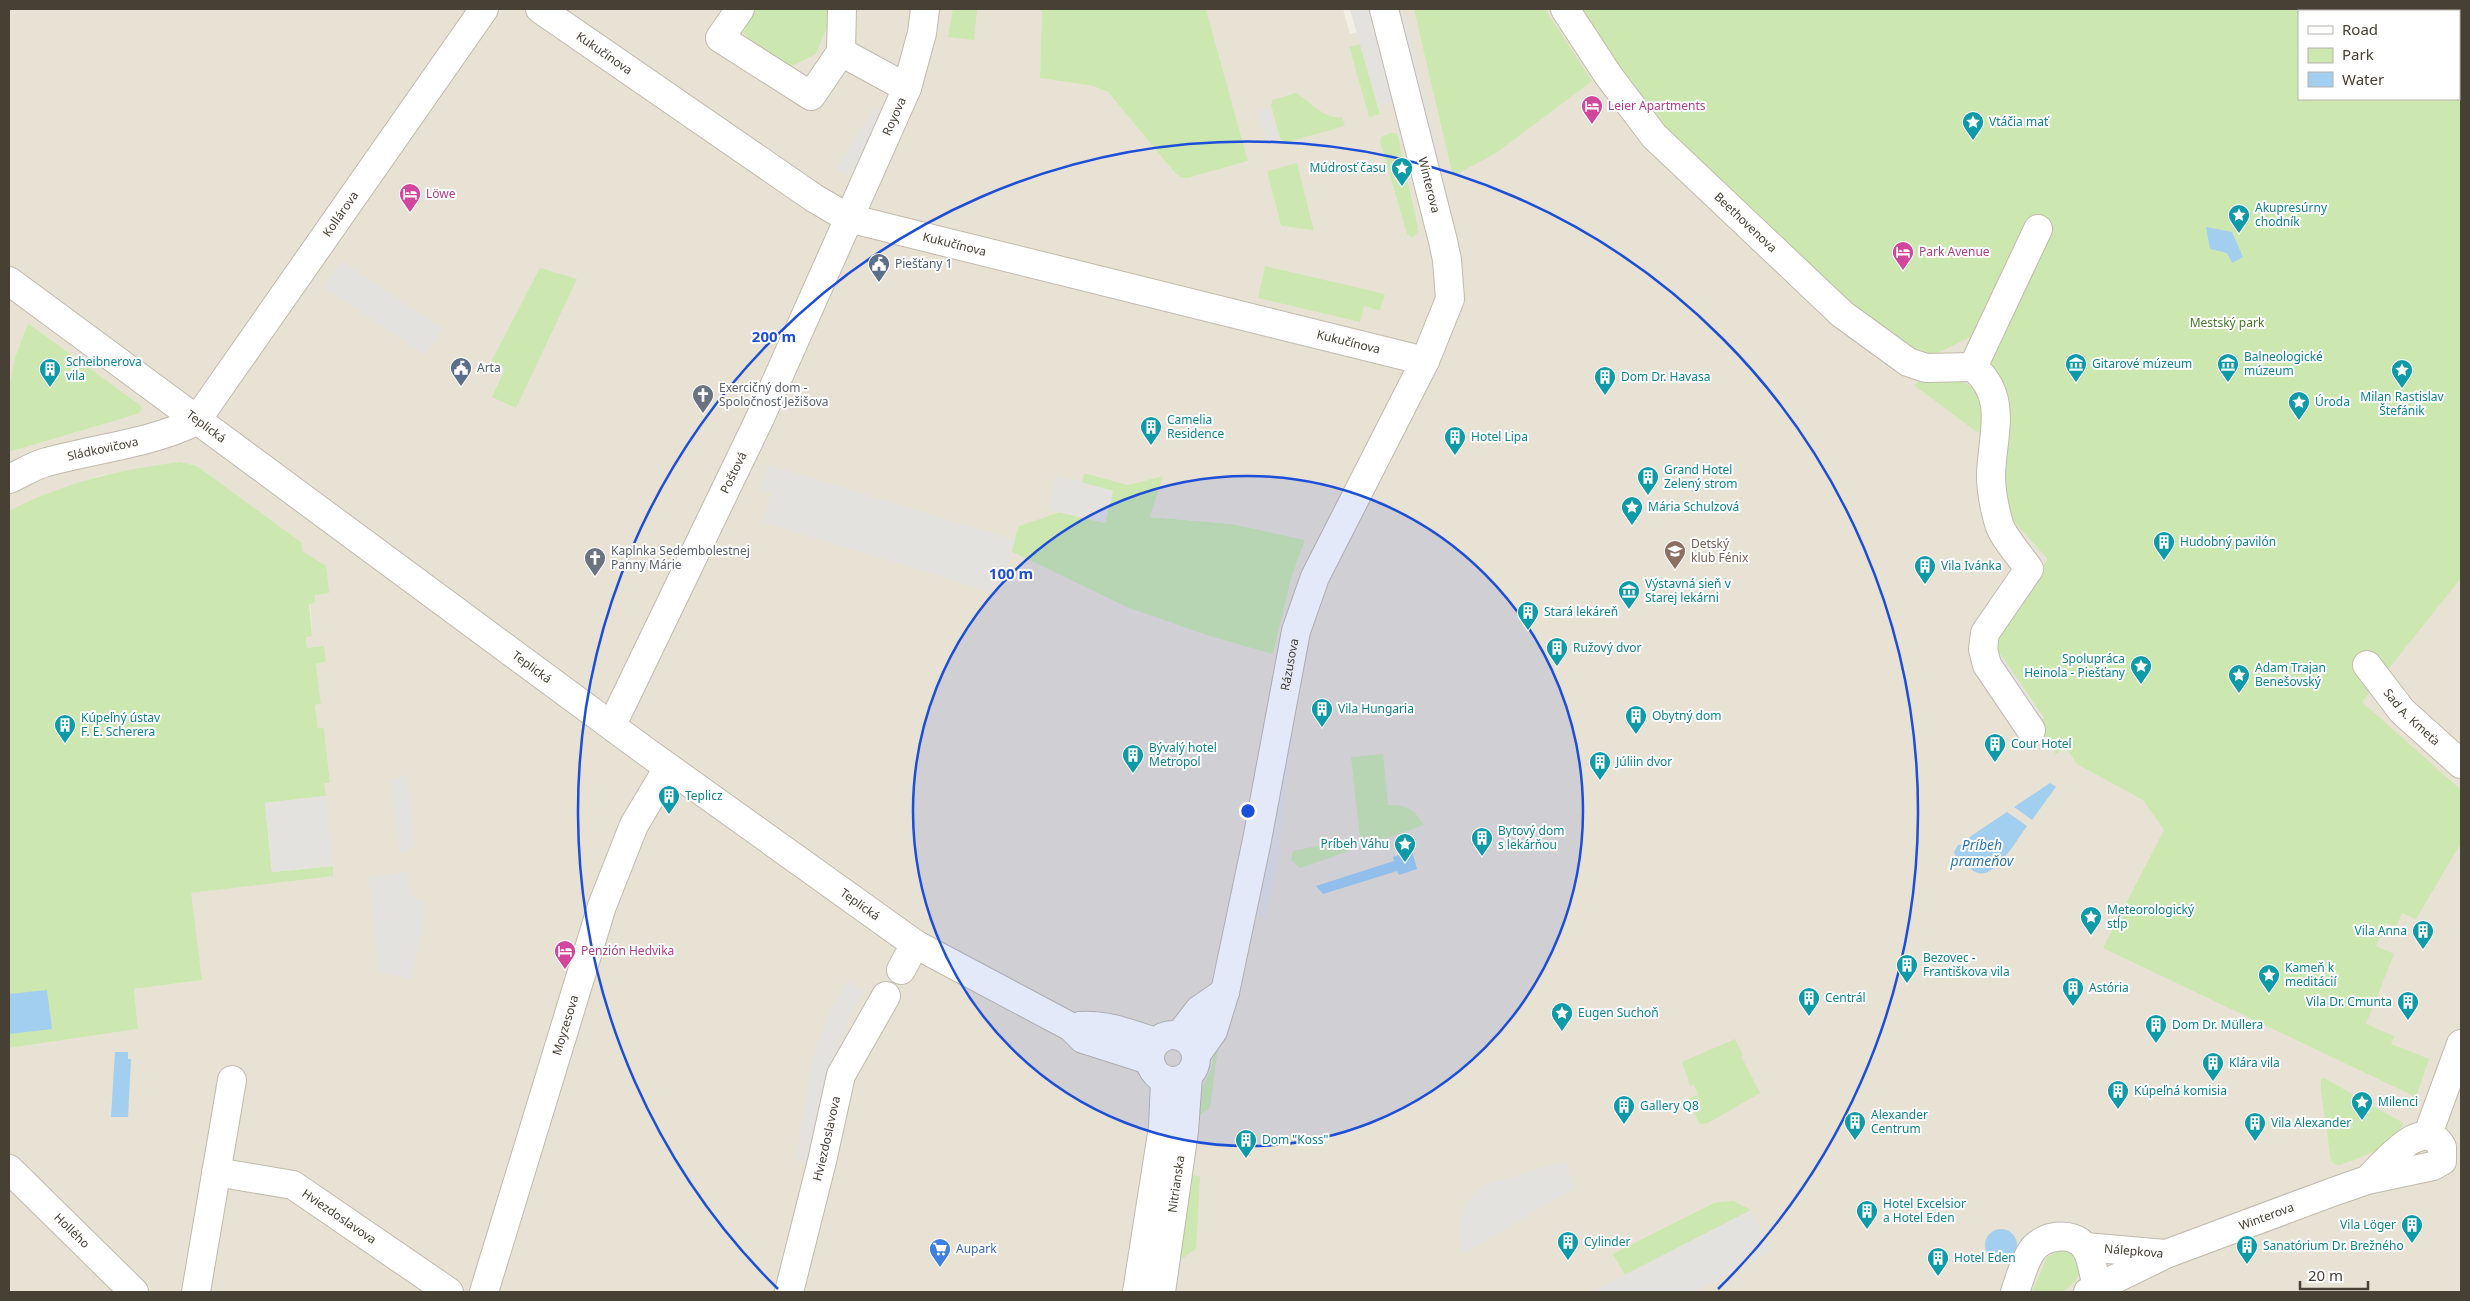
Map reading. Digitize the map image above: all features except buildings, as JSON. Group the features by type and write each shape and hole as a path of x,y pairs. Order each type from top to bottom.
{"street":[{"name":"Kollárova","path":"196,421 484,9"},
{"name":"Kukučínova","path":"540,9 814,198 848,218 1425,361"},
{"path":"740,9 720,38 811,96 841,52 842,9"},
{"name":"Royova","path":"848,218 907,88 922,33 926,9"},
{"name":"Winterova","path":"1384,9 1447,260 1450,299 1425,361"},
{"name":"Beethovenova","path":"1565,9 1608,75 1654,136 1842,314 1908,362 1926,368 1973,367"},
{"path":"841,52 907,88"},
{"name":"Poštová","path":"612,725 760,418 848,218"},
{"path":"2031,730 1987,665 1982,649 1984,633 2029,569 1999,526 1991,478 1996,422 1994,395 1986,378 1973,367 2038,229"},
{"name":"Teplická","path":"9,281 668,768 915,944 1071,1027 1090,1026 1122,1030 1172,1058"},
{"name":"Rázusova","path":"1172,1058 1213,1031 1225,992 1257,840 1296,631 1315,577 1425,361"},
{"name":"Sládkovičova","path":"9,479 45,462 147,439 175,431 196,421"},
{"name":"Sad A. Kmeťa","path":"2367,665 2402,711 2461,764"},
{"name":"Moyzesova","path":"484,1292 602,906 634,825 668,768"},
{"path":"900,970 915,944"},
{"name":"Hviezdoslavova","path":"789,1292 841,1075 886,996"},
{"name":"Winterova","path":"2166,1254 2367,1180 2408,1142 2418,1136 2428,1134 2461,1044"},
{"name":"Nitrianska","path":"1137,1292 1172,1058"},
{"name":"Nitrianska","path":"1161,1292 1184,1131 1172,1058"},
{"path":"196,1292 232,1080"},
{"name":"Hollého","path":"9,1169 134,1292"},
{"name":"Hviezdoslavova","path":"216,1172 293,1185 448,1292"},
{"name":"Nálepkova","path":"2015,1292 2030,1253 2044,1240 2055,1236 2067,1237 2078,1241 2085,1247 2166,1254"},
{"name":"Nálepkova","path":"2085,1247 2093,1290 2166,1254"}],"shaded area":[{"path":"9,9 755,9 743,32 816,54 834,9 1042,9 1040,78 1093,86 1108,92 1174,172 1188,178 1248,161 1206,9 1343,9 1350,34 1357,32 1350,9 2461,9 2461,1291 9,1292 9,1048 138,1029 134,989 202,980 190,893 333,875 333,866 265,803 325,796 324,783 330,782 324,728 318,729 315,705 321,704 316,664 326,662 324,646 307,648 306,636 312,635 307,555 301,551 301,542 197,466 181,462 103,475 60,489 9,511 9,452 138,414 142,409 140,405 28,323 15,357 9,388","holes":["1360,44 1380,113 1369,116 1349,48","1395,133 1418,232 1413,238 1407,234 1380,142","1297,164 1314,229 1281,226 1267,171","1265,267 1385,294 1380,311 1364,306 1258,298","1084,473 1128,485 1163,476 1150,517 1232,524 1305,540 1291,579 1273,654 1020,526 1060,512 1105,523 1113,491 1083,483"]},
{"path":"1350,9 1368,9 1393,101 1378,106"},
{"path":"1406,14 1451,211 1444,213 1398,16"},
{"path":"874,108 883,114 852,177 836,169"},
{"path":"1270,108 1280,138 1267,142 1258,111"},
{"path":"342,261 443,329 425,355 324,287"},
{"path":"769,465 1015,540 998,594 763,522 772,493 761,489"},
{"path":"1056,475 1113,491 1105,523 1049,510"},
{"path":"1995,646 2044,718 2037,723 1988,651"},
{"path":"1286,720 1294,721 1277,870 1265,918 1253,916"},
{"path":"408,774 414,846 400,854 391,780"},
{"path":"326,796 333,866 272,872 265,803"},
{"path":"407,872 410,895 426,904 412,979 379,973 369,877"},
{"path":"848,980 864,991 848,1020 834,1062 810,1164 796,1161 813,1058 830,1011"},
{"path":"1566,1161 1574,1188 1463,1254 1459,1235 1460,1221 1465,1206 1474,1194 1487,1184"},
{"path":"1751,1210 1772,1251 1695,1292 1591,1292"}],"green space":[{"path":"755,9 834,9 816,54 790,67 765,57 743,32"},
{"path":"953,9 977,9 974,40 948,37"},
{"path":"1042,9 1206,9 1248,161 1188,178 1181,177 1174,172 1108,92 1093,86 1040,78"},
{"path":"1414,9 1545,9 1592,81 1496,153 1453,176"},
{"name":"Mestský park","path":"1583,9 2461,9 2461,578 2362,702 2461,790 2461,843 2416,919 2402,913 2396,927 2386,923 2376,946 2394,954 2366,1024 2394,1036 2391,1044 2429,1059 2416,1097 2103,948 2164,830 2143,800 2077,764 2066,747 2056,754 2037,723 2044,718 1995,646 1995,631 2048,559 2008,515 1999,479 2008,429 1998,375 1991,364 1991,348 1972,336 1942,351 1924,357 1822,286 1663,127 1608,57"},
{"path":"1360,44 1380,114 1369,117 1349,47"},
{"path":"1296,93 1318,110 1330,116 1342,117 1345,126 1284,143 1280,138 1271,105 1273,100"},
{"path":"1395,133 1398,137 1417,224 1418,232 1413,238 1407,234 1380,142 1381,137"},
{"path":"1297,163 1314,230 1281,226 1267,171"},
{"path":"1265,266 1385,294 1380,311 1364,306 1360,322 1258,298"},
{"path":"540,268 577,279 516,408 492,397 505,369 491,362"},
{"path":"28,323 140,405 142,409 138,414 9,452 9,388 15,357"},
{"path":"1931,374 1961,381 1976,391 1981,398 1987,420 1978,433 1914,385"},
{"path":"181,462 197,466 301,542 302,551 326,566 329,593 315,595 315,603 309,604 312,636 306,637 307,648 324,646 326,662 316,664 321,704 315,705 318,728 324,728 330,783 324,783 326,796 265,803 272,872 333,866 333,876 191,893 202,980 134,989 138,1029 9,1048 9,511 71,485 114,473"},
{"path":"1084,473 1128,485 1163,476 1150,517 1232,524 1305,540 1291,579 1273,654 1207,635 1127,607 1011,551 1019,526 1060,512 1105,523 1113,491 1082,483"},
{"path":"1383,754 1388,805 1401,806 1413,811 1424,825 1361,847 1351,757"},
{"path":"1346,840 1349,851 1300,868 1291,860 1293,851"},
{"path":"1232,1019 1218,1047 1210,1108 1194,1119 1198,1096 1211,1070 1219,1030 1225,1021"},
{"path":"1735,1039 1743,1055 1741,1056 1760,1093 1708,1123 1699,1124 1689,1098 1698,1095 1694,1084 1690,1086 1682,1062"},
{"path":"2324,1078 2403,1123 2398,1132 2385,1145 2376,1150 2340,1165 2334,1164 2331,1160 2321,1091 2321,1079"},
{"path":"1187,1173 1200,1177 1196,1248 1175,1265"},
{"path":"1733,1201 1751,1210 1625,1275 1613,1254 1714,1203"},
{"path":"2060,1250 2070,1253 2077,1260 2080,1273 2076,1280 2062,1292 2032,1292 2047,1257"}],"water":[{"path":"2206,227 2232,232 2243,257 2232,263 2227,253 2210,249"},
{"path":"2050,783 2056,787 2032,820 2014,807"},
{"name":"Príbeh prameňov","path":"2007,812 2027,826 1999,864 1985,873 1978,873 1972,870 1963,860 1956,857 1954,852 1958,845 1964,844 1971,836"},
{"path":"1412,851 1417,869 1399,875 1397,871 1323,894 1316,886 1394,861 1393,857"},
{"path":"47,990 52,1029 9,1034 9,994"},
{"path":"115,1052 128,1052 128,1059 131,1059 128,1117 111,1117"},
{"path":"2001,1229 2007,1230 2012,1234 2016,1239 2016,1251 2012,1256 2007,1260 2001,1261 1995,1260 1990,1256 1986,1251 1985,1245 1986,1239 1990,1234 1995,1230"}],"place":[{"name":"Leier Apartments","path":"1592,125"},
{"name":"Vtáčia mať","path":"1973,141"},
{"name":"Múdrosť času","path":"1402,187"},
{"name":"Löwe","path":"410,213"},
{"name":"Akupresúrny chodník","path":"2239,234"},
{"name":"Park Avenue","path":"1903,271"},
{"name":"Piešťany 1","path":"879,283"},
{"name":"Gitarové múzeum","path":"2076,383"},
{"name":"Balneologické múzeum","path":"2228,383"},
{"name":"Arta","path":"461,387"},
{"name":"Scheibnerova vila","path":"50,388"},
{"name":"Milan Rastislav Štefánik","path":"2402,389"},
{"name":"Dom Dr. Havasa","path":"1605,396"},
{"name":"Exercičný dom - Spoločnosť Ježišova","path":"703,414"},
{"name":"Úroda","path":"2299,421"},
{"name":"Camelia Residence","path":"1151,446"},
{"name":"Hotel Lipa","path":"1455,456"},
{"name":"Grand Hotel Zelený strom","path":"1648,496"},
{"name":"Mária Schulzová","path":"1632,526"},
{"name":"Hudobný pavilón","path":"2164,561"},
{"name":"Detský klub Fénix","path":"1675,570"},
{"name":"Kaplnka Sedembolestnej Panny Márie","path":"595,577"},
{"name":"Vila Ivánka","path":"1925,585"},
{"name":"Výstavná sieň v Starej lekárni","path":"1629,610"},
{"name":"Stará lekáreň","path":"1528,631"},
{"name":"Ružový dvor","path":"1557,667"},
{"name":"Spolupráca Heinola - Piešťany","path":"2141,685"},
{"name":"Adam Trajan Benešovský","path":"2239,694"},
{"name":"Vila Hungaria","path":"1322,728"},
{"name":"Obytný dom","path":"1636,735"},
{"name":"Kúpeľný ústav F. E. Scherera","path":"65,744"},
{"name":"Cour Hotel","path":"1995,763"},
{"name":"Bývalý hotel Metropol","path":"1133,774"},
{"name":"Júliin dvor","path":"1600,781"},
{"name":"Teplicz","path":"669,815"},
{"name":"Bytový dom s lekárňou","path":"1482,857"},
{"name":"Príbeh Váhu","path":"1405,863"},
{"name":"Meteorologický stĺp","path":"2091,936"},
{"name":"Vila Anna","path":"2423,950"},
{"name":"Penzión Hedvika","path":"565,970"},
{"name":"Bezovec - Františkova vila","path":"1907,984"},
{"name":"Kameň k meditácií","path":"2269,994"},
{"name":"Astória","path":"2073,1007"},
{"name":"Centrál","path":"1809,1017"},
{"name":"Vila Dr. Cmunta","path":"2408,1021"},
{"name":"Eugen Suchoň","path":"1562,1032"},
{"name":"Dom Dr. Müllera","path":"2156,1044"},
{"name":"Klára vila","path":"2213,1082"},
{"name":"Kúpeľná komisia","path":"2118,1110"},
{"name":"Milenci","path":"2362,1121"},
{"name":"Gallery Q8","path":"1624,1125"},
{"name":"Alexander Centrum","path":"1855,1141"},
{"name":"Vila Alexander","path":"2255,1142"},
{"name":"Dom \"Koss\"","path":"1246,1159"},
{"name":"Hotel Excelsior a Hotel Eden","path":"1867,1230"},
{"name":"Vila Löger","path":"2412,1244"},
{"name":"Cylinder","path":"1568,1261"},
{"name":"Sanatórium Dr. Brežného","path":"2247,1265"},
{"name":"Aupark","path":"940,1268"},
{"name":"Hotel Eden","path":"1938,1277"}]}
